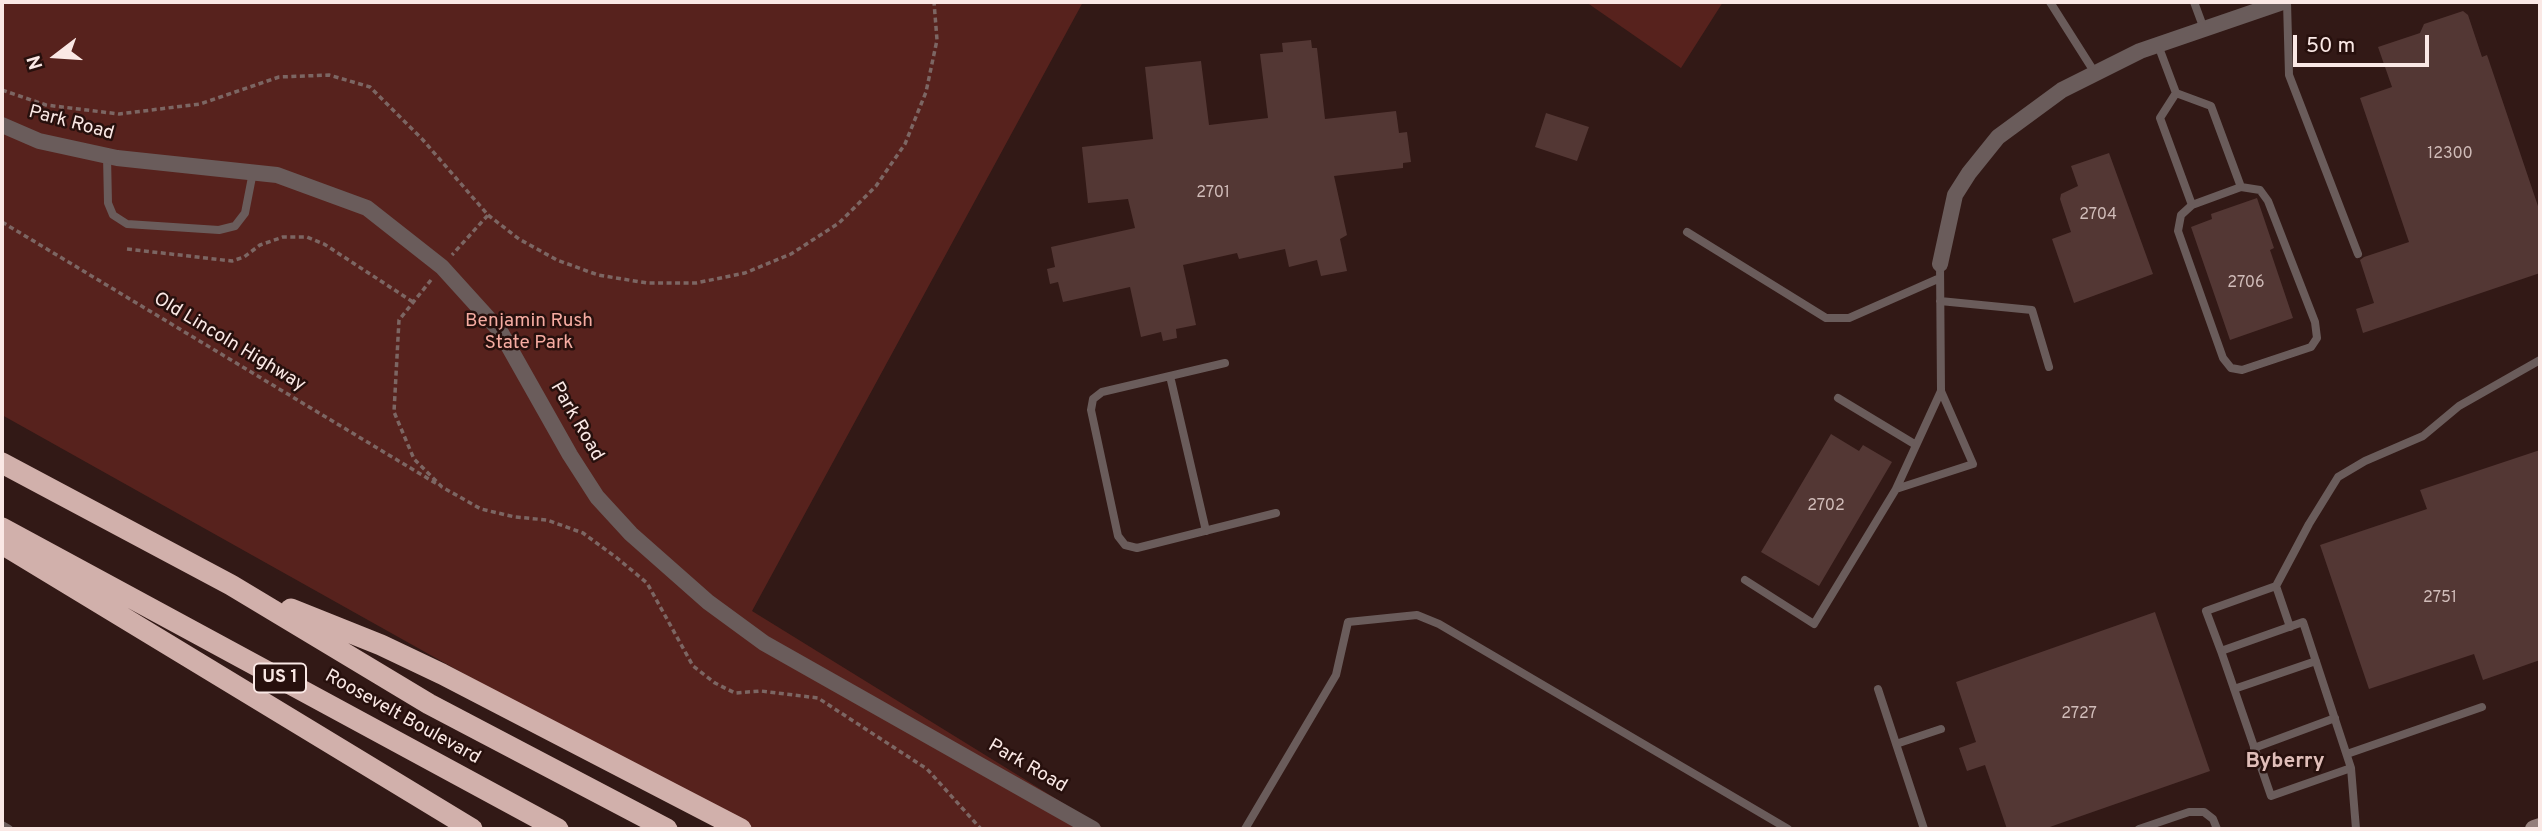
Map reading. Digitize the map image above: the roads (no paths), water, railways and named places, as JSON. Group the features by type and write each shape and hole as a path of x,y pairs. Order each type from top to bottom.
{"highway":[{"name":"Roosevelt Boulevard","path":"2,463 231,585 429,704 667,829"},
{"name":"Roosevelt Boulevard","path":"2,528 558,829"},
{"name":"US 1","path":"2,544 472,829"},
{"name":"Roosevelt Boulevard","path":"231,585 381,645 442,674 741,829"}],"street":[{"path":"1940,271 1955,195 1998,137 2062,90 2095,74 2158,45 2285,2"},
{"name":"Park Road","path":"2,125 39,141 107,156 277,175 367,208 442,267 500,331 570,455 597,497 631,534 708,602 764,643 1093,829"},
{"path":"2534,829 2540,827"}],"lane":[{"path":"2050,2 2095,74"},
{"path":"2194,2 2204,29"},
{"path":"2285,2 2289,75 2358,254"},
{"path":"2158,45 2176,93 2211,106 2241,187"},
{"path":"2176,93 2160,118 2192,205"},
{"path":"107,156 108,202 113,215 127,224 219,230 235,226 245,213 253,172"},
{"path":"2241,187 2260,190 2268,201 2315,322 2317,338 2311,347 2242,370 2231,368 2223,358 2178,232 2181,215 2192,205 2241,187"},
{"path":"1687,232 1826,318 1849,318 1940,271 1941,391 1973,464 1896,489"},
{"path":"1940,301 2032,310 2049,367"},
{"path":"2351,768 2271,796 2206,611 2276,586 2338,477 2365,461 2423,436 2459,406 2540,360"},
{"path":"1225,363 1102,392 1093,399 1091,410 1118,536 1125,545 1137,548 1276,513"},
{"path":"1170,376 1206,531"},
{"path":"1745,580 1814,624 1896,489 1941,391"},
{"path":"1838,398 1916,445"},
{"path":"2276,586 2290,627"},
{"path":"1245,829 1336,676 1348,622 1417,615 1438,624 1788,829"},
{"path":"2221,651 2304,622 2351,768 2356,829"},
{"path":"2234,689 2316,661"},
{"path":"1878,689 1924,829"},
{"path":"2347,754 2482,707"},
{"path":"2254,748 2335,718"},
{"path":"1896,744 1941,729"},
{"path":"2139,829 2189,812 2204,812 2213,819 2217,829"},
{"path":"2,825 9,829"}],"district":[{"name":"Byberry","path":"2285,763"}],"park label":[{"name":"Benjamin Rush State Park","path":"529,333"}]}
